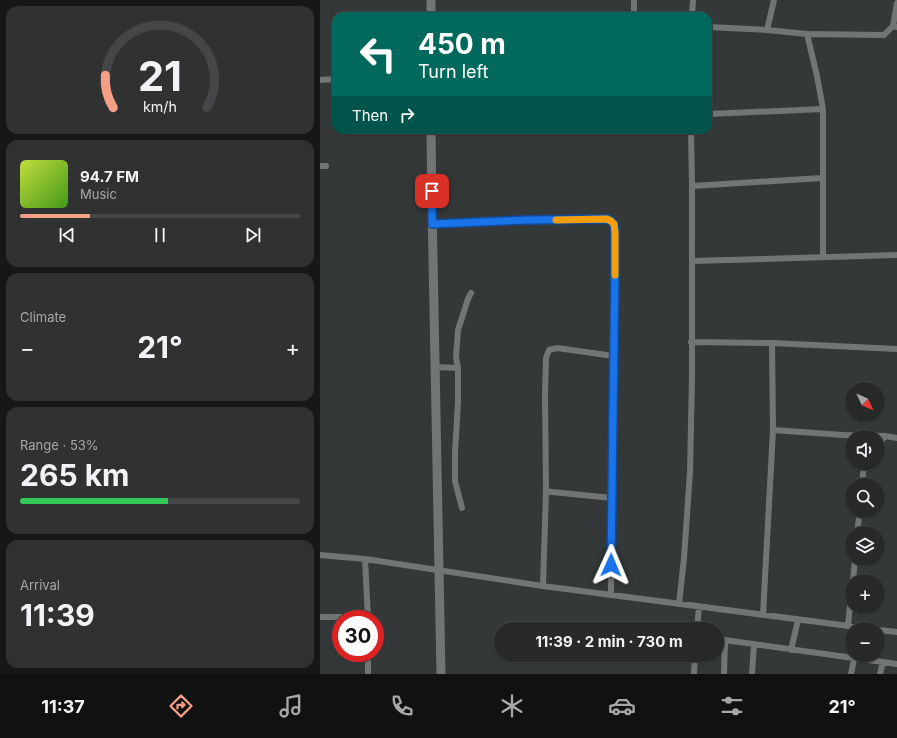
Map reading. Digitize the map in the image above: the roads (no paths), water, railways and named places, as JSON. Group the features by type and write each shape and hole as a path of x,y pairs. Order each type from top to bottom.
{"street":[{"path":"431,0 431,12"},
{"path":"634,0 634,12"},
{"path":"692,12 693,0"},
{"path":"766,30 774,0"},
{"path":"712,27 807,34 884,35 895,27 897,3"},
{"path":"807,34 817,76 822,109 823,256"},
{"path":"320,80 332,79"},
{"path":"712,114 822,109"},
{"path":"431,134 441,674"},
{"path":"679,604 690,472 692,376 691,134"},
{"path":"692,186 822,178"},
{"path":"432,224 529,220 607,219 614,224 611,594"},
{"path":"692,261 897,255"},
{"path":"462,508 456,481 455,453 458,368 456,357 458,330 471,293"},
{"path":"691,342 772,343 897,349"},
{"path":"763,615 773,430 772,343"},
{"path":"543,586 546,491 546,358 549,350 556,348 614,356"},
{"path":"435,367 458,368"},
{"path":"773,430 845,435"},
{"path":"885,436 897,438"},
{"path":"546,491 612,498"},
{"path":"320,555 366,559 543,586 845,626"},
{"path":"366,559 368,610"},
{"path":"698,622 699,607"},
{"path":"320,617 332,617"},
{"path":"791,650 798,620"},
{"path":"885,631 897,632"},
{"path":"724,674 725,640 845,658"},
{"path":"752,674 754,644"},
{"path":"368,662 368,674"},
{"path":"694,674 695,662"},
{"path":"850,674 853,662"},
{"path":"880,674 883,662 897,664"}]}
